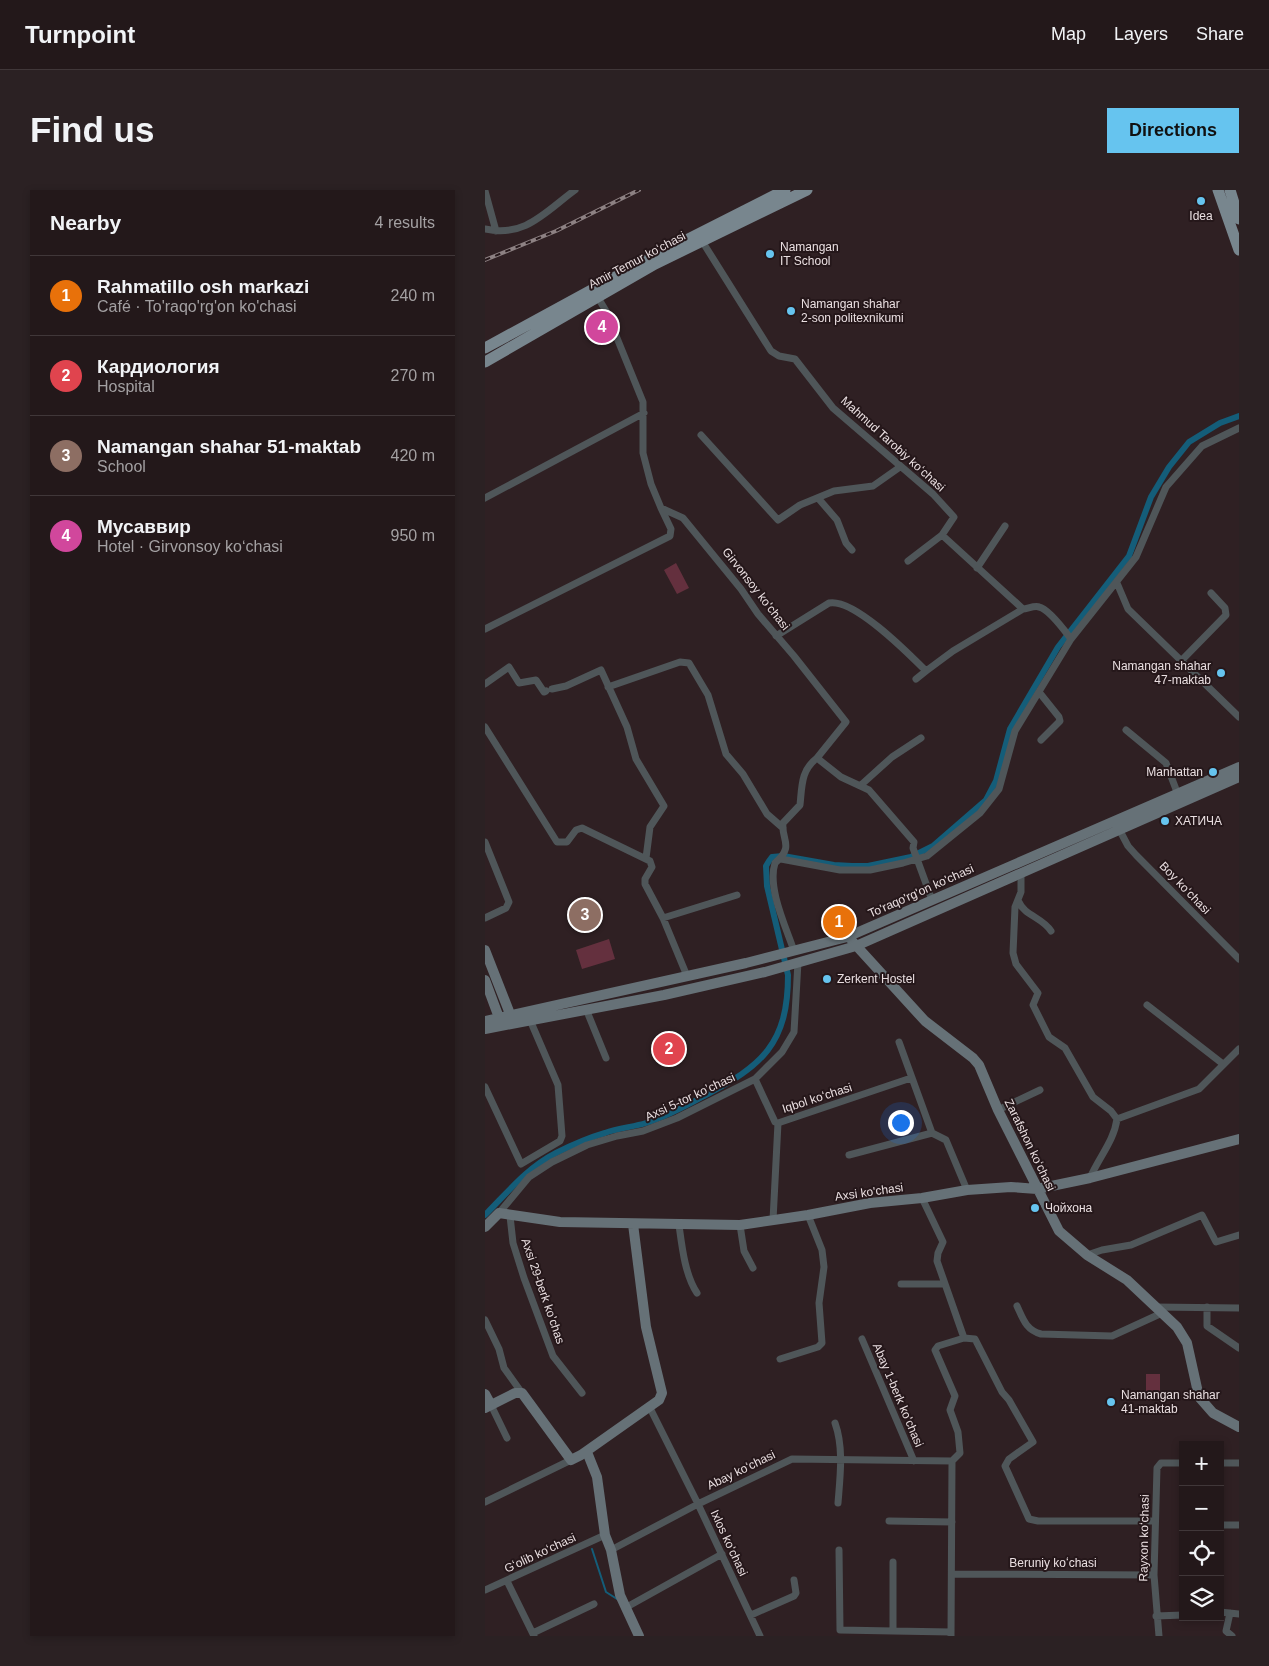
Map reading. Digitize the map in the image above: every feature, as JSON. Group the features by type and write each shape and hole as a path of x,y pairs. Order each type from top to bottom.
{"main road":[{"name":"Amir Temur koʻchasi","path":"485,348 639,264 785,190"},
{"name":"Amir Temur koʻchasi","path":"485,362 527,339 597,296 702,241 807,190"},
{"path":"1218,190 1239,250"},
{"path":"1230,190 1239,219"},
{"path":"520,328 527,339"}],"street":[{"path":"485,190 496,231"},
{"path":"485,229 505,232 526,227 575,190"},
{"name":"Mahmud Tarobiy koʻchasi","path":"702,241 771,351 779,356 795,359 833,408 848,418 900,467 933,494 954,517 942,536"},
{"path":"485,628 670,536 671,529 651,484 643,453 644,413 638,387 597,296"},
{"path":"485,498 644,413"},
{"path":"794,951 772,879 775,863 781,860 830,869 870,870 916,857 942,845 980,813 996,795 1003,778 1012,738 1070,639 1117,583 1141,550 1159,500 1166,487 1202,446 1239,428"},
{"path":"701,435 778,520 800,505 834,491 873,486 900,467"},
{"path":"818,498 837,520 846,543 852,550"},
{"name":"Girvonsoy koʻchasi","path":"661,508 683,518 846,722 817,758"},
{"path":"977,568 1005,526"},
{"path":"907,561 942,536 1023,609"},
{"path":"1117,583 1128,608 1239,718"},
{"path":"1182,660 1226,615 1225,608 1211,593"},
{"path":"776,636 829,603 840,602 878,627 926,671"},
{"path":"915,679 953,651 1023,609 1039,606 1064,630 1070,639"},
{"path":"608,687 680,662 689,663 708,695 726,754 743,774 767,814 783,828 787,837 785,851 781,860"},
{"path":"485,684 509,667 519,683 534,680 544,692 566,686 600,670 627,727 641,769 664,806 650,828 646,858"},
{"path":"1039,692 1059,717 1060,722 1041,740"},
{"path":"485,727 557,842 567,842 576,830 582,828 646,858 652,864 645,884 663,918 687,976"},
{"path":"1127,730 1166,763 1177,792"},
{"path":"861,785 892,757 921,738"},
{"path":"783,828 783,823 800,805 800,789 805,770 817,758 841,777 861,785 879,801 915,842 913,848 932,900"},
{"name":"To'raqo'rg'on ko'chasi","path":"511,1019 772,957 847,937 1177,792 1239,767"},
{"name":"To'raqo'rg'on ko'chasi","path":"511,1019 530,1020 664,995 798,963 856,946 1239,777"},
{"name":"Boy koʻchasi","path":"1119,829 1128,846 1239,959"},
{"path":"485,842 509,902 506,908 485,918"},
{"path":"1021,873 1021,892 1019,902 1015,907 1013,952 1016,964 1038,994 1033,1003 1049,1037 1068,1052 1093,1097 1111,1111 1117,1119"},
{"path":"663,918 737,895"},
{"path":"1019,902 1022,909 1038,918 1051,931"},
{"name":"Zarafshon koʻchasi","path":"847,937 925,1020 973,1058 979,1065 998,1110 1059,1231 1087,1255 1127,1280 1177,1327 1187,1343 1195,1386 1202,1402 1213,1413 1239,1427"},
{"path":"485,950 511,1019 485,1021"},
{"name":"Аxsi 5-tor koʼchasi","path":"499,1213 529,1177 552,1162 587,1146 617,1136 643,1131 677,1118 755,1079 782,1052 794,1032 798,963"},
{"path":"485,980 500,1021"},
{"path":"1147,1005 1223,1064"},
{"path":"586,1009 606,1058"},
{"path":"485,1087 521,1164 560,1141 562,1136 558,1085 530,1020"},
{"path":"485,1029 500,1021"},
{"path":"899,1042 932,1133"},
{"path":"1117,1119 1199,1088 1239,1049"},
{"name":"Iqbol koʻchasi","path":"755,1079 769,1112 775,1122 779,1123 911,1078"},
{"path":"998,1110 1040,1090"},
{"path":"1090,1178 1101,1154 1111,1141 1117,1119"},
{"path":"773,1220 779,1123"},
{"path":"849,1155 932,1133 946,1140 967,1190"},
{"name":"Axsi ko'chasi","path":"499,1213 560,1222 741,1225 808,1216 870,1203 922,1198 967,1190 1011,1187 1037,1189 1090,1178 1239,1139"},
{"path":"922,1198 943,1242 937,1257 964,1338"},
{"path":"485,1226 499,1213"},
{"path":"1087,1255 1102,1250 1131,1245 1202,1215 1216,1242 1239,1235"},
{"name":"Аxsi 29-berk koʼchas","path":"510,1216 513,1243 553,1356 582,1393"},
{"path":"780,1359 819,1347 822,1343 819,1303 824,1267 822,1250 808,1216"},
{"path":"485,1502 587,1452 659,1400 662,1393 646,1327 633,1224"},
{"path":"679,1225 682,1249 693,1288 697,1294"},
{"path":"741,1225 744,1251 753,1268"},
{"path":"901,1284 945,1284"},
{"path":"1017,1306 1027,1326 1041,1334 1112,1336 1159,1310 1207,1307 1239,1308"},
{"path":"1207,1307 1207,1326 1239,1348"},
{"path":"485,1320 499,1348 504,1368 571,1460"},
{"path":"839,1550 840,1630 951,1634 952,1461 959,1453 958,1432 950,1410 955,1396 935,1350 938,1346 964,1338 973,1338 977,1342 1003,1392 1033,1442 1009,1458 1005,1466 1029,1519 1038,1521 1154,1521"},
{"name":"Аbay 1-berk koʼchasi","path":"862,1339 913,1460"},
{"path":"488,1407 515,1393 522,1393"},
{"path":"485,1394 488,1407 507,1438"},
{"name":"Ixlos koʻchasi","path":"649,1406 698,1504 760,1636"},
{"path":"835,1422 840,1436 841,1460 838,1504"},
{"path":"587,1452 597,1477 605,1535 611,1550 620,1595 639,1636"},
{"name":"Abay koʻchasi","path":"611,1550 698,1504 791,1459 952,1461"},
{"name":"Rayxon koʻchasi","path":"1159,1636 1154,1575 1154,1521 1157,1468 1161,1463 1179,1463"},
{"path":"1224,1463 1239,1463"},
{"path":"889,1521 952,1522"},
{"path":"1224,1525 1239,1525"},
{"name":"Gʻolib koʻchasi","path":"485,1590 605,1535"},
{"path":"625,1608 722,1554"},
{"path":"893,1562 893,1631"},
{"name":"Beruniy koʻchasi","path":"952,1574 1154,1575"},
{"path":"751,1616 794,1596 797,1593 794,1580"},
{"path":"507,1581 534,1634 594,1604"},
{"path":"1224,1612 1239,1614"},
{"path":"1230,1613 1226,1631 1231,1636"},
{"path":"1156,1616 1179,1615"}],"shaded area":[{"path":"676,563 689,588 677,594 664,570"},
{"path":"609,939 615,959 582,969 576,950"},
{"path":"1146,1374 1160,1374 1160,1401 1146,1401"}],"waterway":[{"path":"485,1215 527,1173 556,1153 592,1137 646,1123 668,1114 724,1085 756,1063 777,1036 787,999 788,975 767,886 766,866 769,861 772,857 783,856 834,865 868,866 911,857 933,846 986,800 996,781 1010,729 1058,647 1129,556 1151,497 1169,467 1189,442 1220,423 1239,416"},
{"path":"592,1549 606,1592 617,1599"}],"railway":[{"path":"485,260 556,231 639,190"}],"place":[{"name":"Idea","path":"1201,201"},
{"name":"Namangan IT School","path":"770,254"},
{"name":"Namangan shahar 2-son politexnikumi","path":"791,311"},
{"name":"Мусаввир","path":"602,327"},
{"name":"Namangan shahar 47-maktab","path":"1221,673"},
{"name":"Manhattan","path":"1213,772"},
{"name":"ХАТИЧА","path":"1165,821"},
{"name":"Namangan shahar 51-maktab","path":"585,915"},
{"name":"Rahmatillo osh markazi","path":"839,922"},
{"name":"Zerkent Hostel","path":"827,979"},
{"name":"Кардиология","path":"669,1049"},
{"name":"Чойхона","path":"1035,1208"},
{"name":"Namangan shahar 41-maktab","path":"1111,1402"}]}
